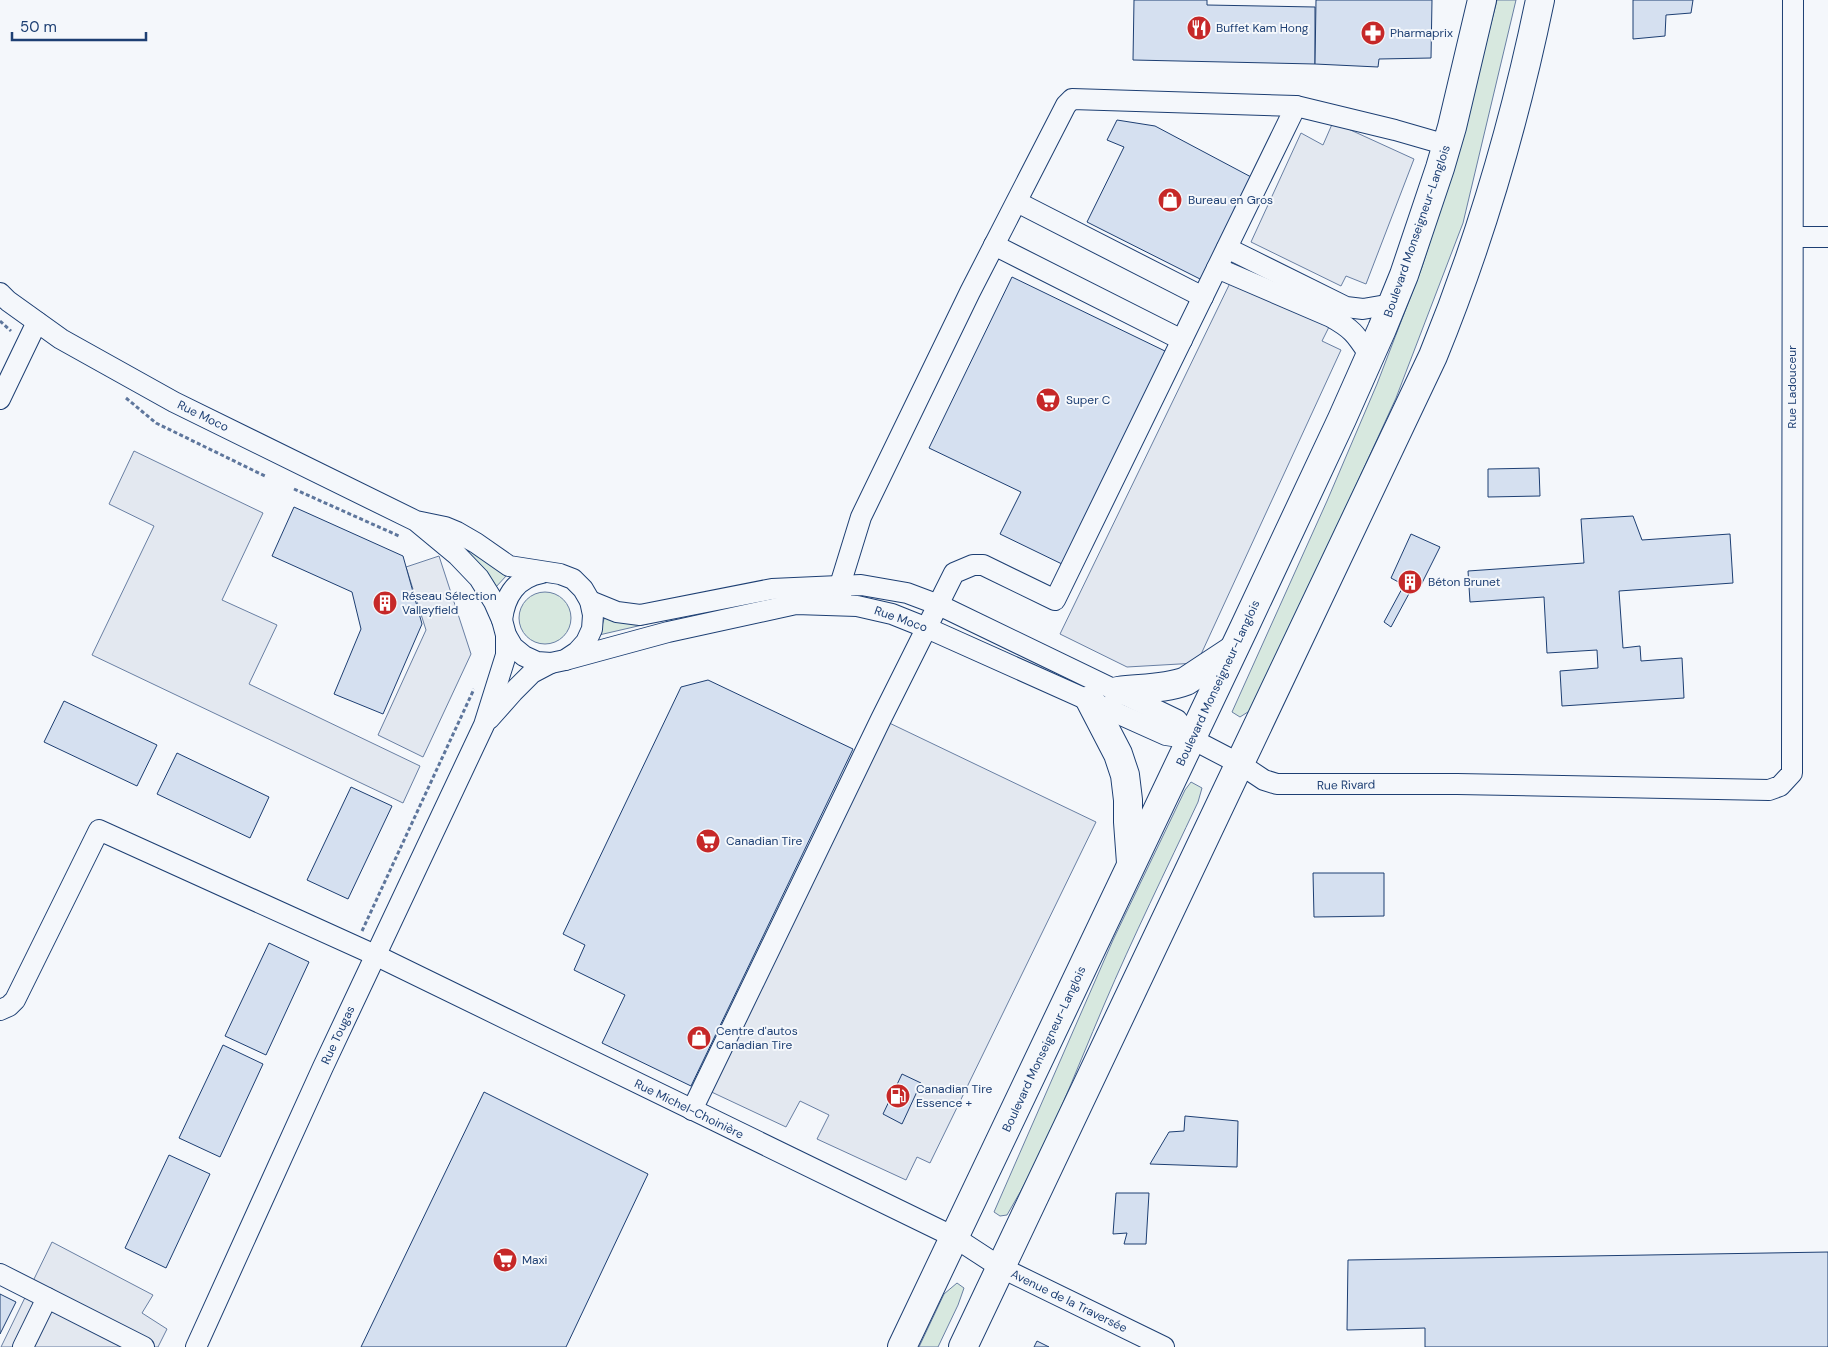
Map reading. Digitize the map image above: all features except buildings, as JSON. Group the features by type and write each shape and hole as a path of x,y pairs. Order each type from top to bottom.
{"highway":[{"name":"Boulevard Monseigneur-Langlois","path":"902,1347 1192,739 1370,356 1392,304 1422,222 1447,145 1482,0"},
{"path":"963,1347 1415,396 1444,329 1470,261 1486,208 1520,90 1540,0"},
{"path":"1118,691 1160,688 1178,684 1186,681 1234,649"},
{"path":"1090,700 1118,754 1125,775 1131,864"}],"street":[{"name":"Rue Ladouceur","path":"1792,773 1793,0"},
{"path":"842,605 840,585 861,517 994,245 1066,105 1072,99 1296,106 1395,130 1447,145"},
{"path":"692,1110 881,719 954,573 973,565 983,565 1055,600 1296,106"},
{"path":"1017,202 1203,297"},
{"path":"1793,237 1828,237"},
{"path":"994,245 1182,340"},
{"path":"1227,248 1346,307 1363,309 1392,304"},
{"path":"1218,268 1346,325 1352,330 1370,356"},
{"name":"Rue Moco","path":"0,293 8,301 61,339 174,402 416,521 457,554 478,578 494,602 513,647 524,656 537,662 558,661 668,632 796,604 857,606 892,614 927,628 1166,735 1192,739 1240,764"},
{"path":"0,399 37,322"},
{"name":"Rue Moco","path":"416,521 445,527 457,532 508,566 560,574 573,580 583,589 590,601 617,612 640,615 772,589 861,584 908,592 939,605 1176,720 1192,739"},
{"path":"504,628 504,607 509,593 519,582 532,575 547,572"},
{"path":"558,661 577,652 586,642 592,629 593,615 590,601"},
{"name":"Rue Tougas","path":"196,1347 268,1186 484,724 506,655 504,628"},
{"name":"Rue Tougas","path":"484,724 532,673 558,661"},
{"name":"Rue Rivard","path":"1240,764 1264,780 1285,785 1457,784 1770,790 1780,786 1792,773"},
{"name":"Rue Michel-Choinière","path":"0,1010 9,1006 15,1000 99,830 376,955 954,1237 1000,1267"},
{"name":"Avenue de la Traversée","path":"1000,1267 1164,1347"},
{"path":"0,1274 144,1347"},
{"path":"23,1347 47,1298"}],"path":[{"path":"0,321 11,331"},
{"path":"120,392 156,423 267,477"},
{"path":"294,489 402,537"},
{"path":"362,932 476,685"}],"shaded area":[{"path":"1497,0 1516,0 1463,223 1396,398 1269,675 1251,710 1240,717 1232,712 1327,501 1377,384 1422,267 1458,152"},
{"path":"1333,122 1414,159 1366,284 1346,276 1341,286 1251,242 1301,133 1323,145"},
{"path":"1231,281 1329,327 1322,341 1341,350 1197,663 1127,667 1060,634"},
{"path":"134,451 263,513 222,600 277,625 249,684 420,766 403,803 92,655 154,526 109,504"},
{"path":"446,533 507,575 495,588"},
{"path":"439,556 471,654 423,757 378,735 426,630 406,567"},
{"path":"545,592 555,594 563,600 569,608 571,618 569,628 563,636 555,642 545,644 535,642 527,636 521,628 519,618 521,608 527,600 535,594"},
{"path":"605,616 664,620 599,635"},
{"name":"Canadian Tire","path":"881,719 1096,822 930,1163 917,1157 906,1180 817,1139 829,1115 800,1101 786,1127 703,1088"},
{"path":"1191,782 1202,788 1198,802 1126,954 1071,1085 1035,1164 1007,1215 1000,1216 994,1212 1113,940 1185,790"},
{"path":"52,1242 153,1295 142,1313 167,1329 158,1347 1,1347"},
{"path":"957,1283 964,1288 938,1347 919,1347 944,1294"}],"place":[{"name":"Buffet Kam Hong","path":"1199,28"},
{"name":"Pharmaprix","path":"1373,33"},
{"name":"Bureau en Gros","path":"1170,200"},
{"name":"Super C","path":"1048,400"},
{"name":"Béton Brunet","path":"1410,582"},
{"name":"Réseau Sélection Valleyfield","path":"385,603"},
{"name":"Canadian Tire","path":"708,841"},
{"name":"Centre d'autos Canadian Tire","path":"699,1038"},
{"name":"Canadian Tire Essence +","path":"898,1096"},
{"name":"Maxi","path":"505,1260"}]}
